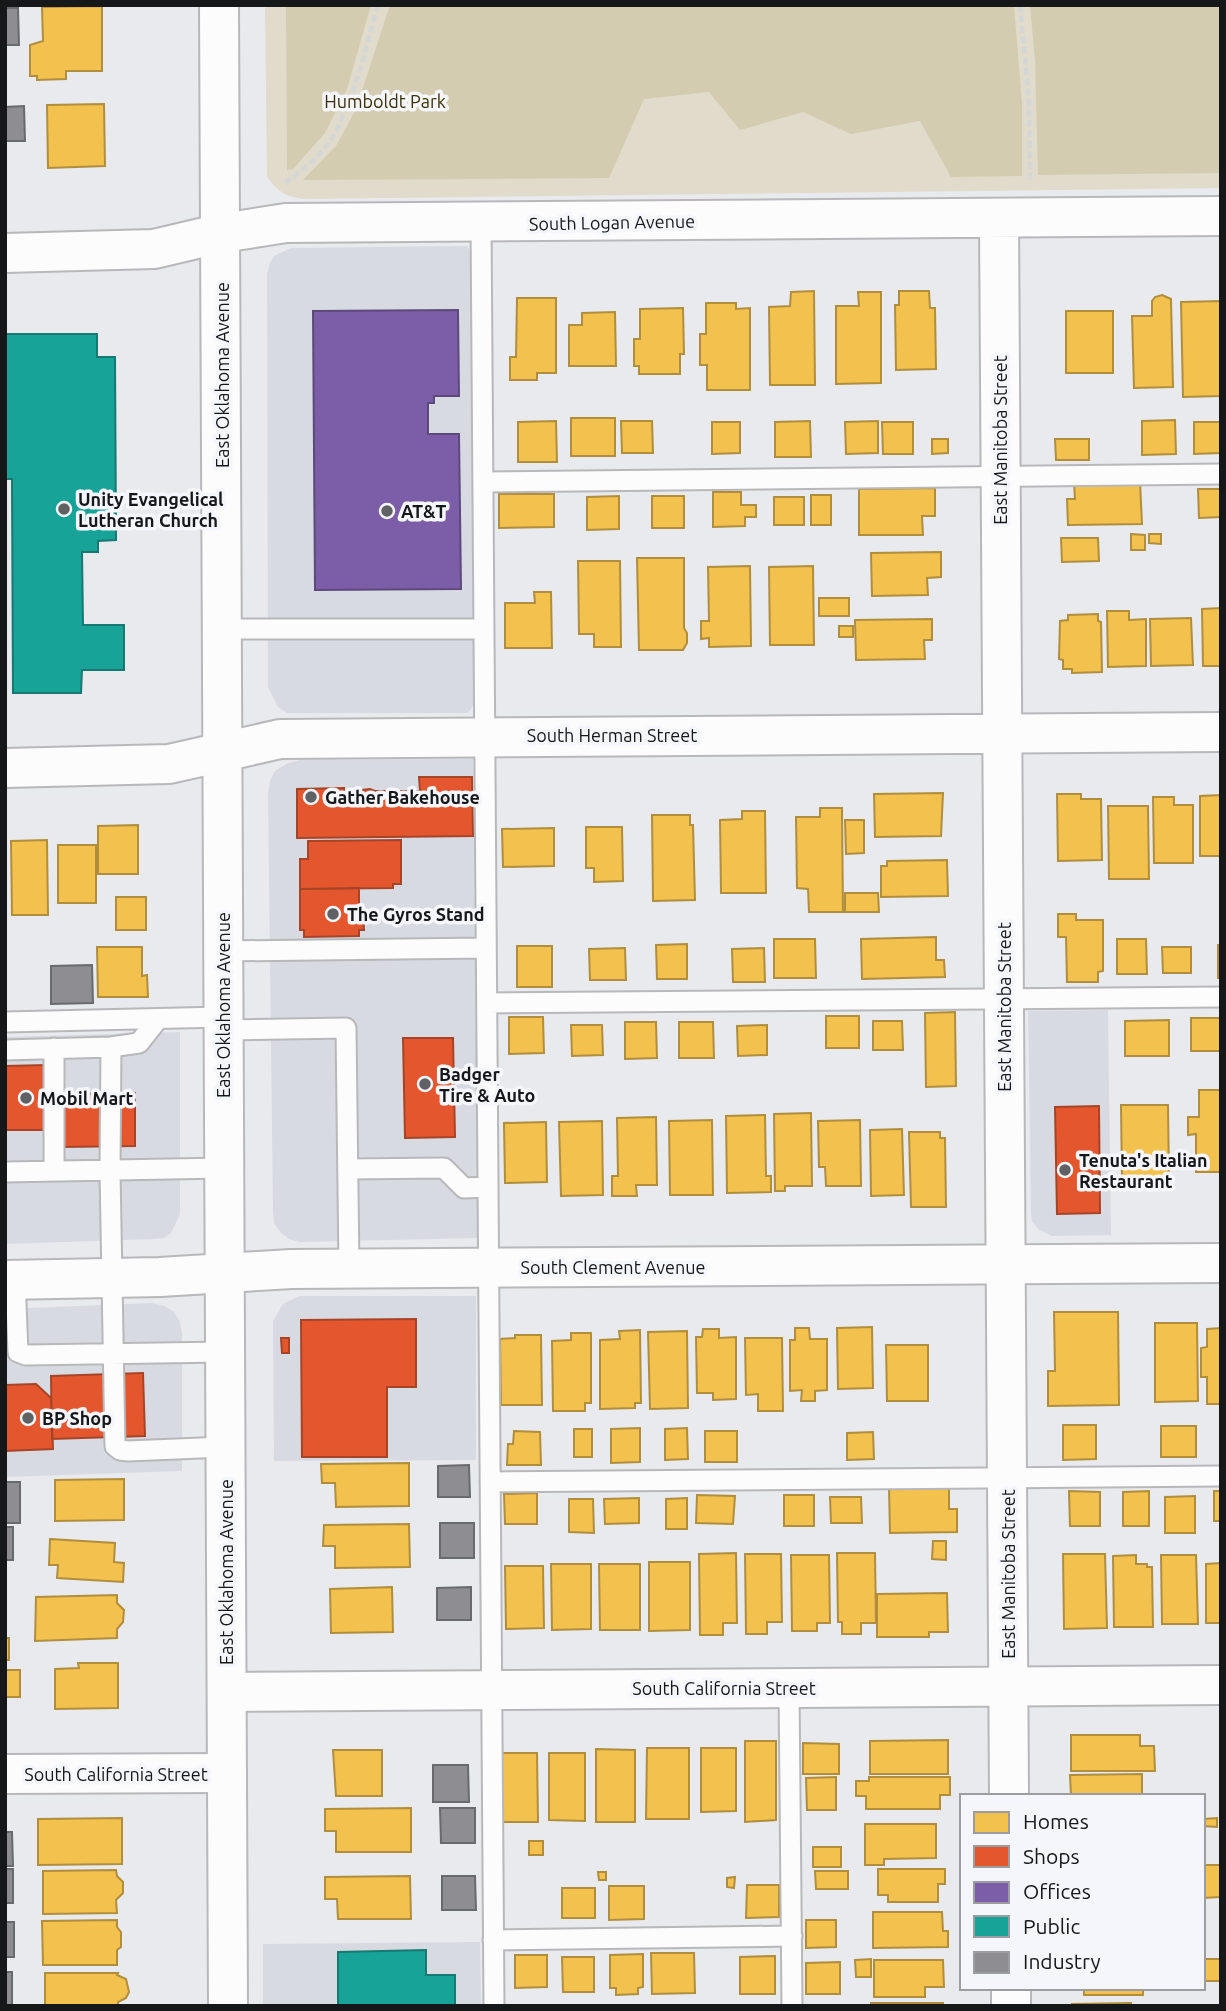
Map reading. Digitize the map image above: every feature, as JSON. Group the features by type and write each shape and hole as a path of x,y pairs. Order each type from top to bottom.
{"street":[{"name":"East Oklahoma Avenue","path":"219,5 228,2006"},
{"name":"South Logan Avenue","path":"5,253 154,249 222,233 286,223 1221,216"},
{"name":"East Manitoba Street","path":"999,218 1009,1794"},
{"name":"South Herman Street","path":"5,768 169,764 281,739 1221,732"},
{"name":"South Clement Avenue","path":"10,1280 349,1269 1221,1262"},
{"name":"South California Street","path":"227,1692 1221,1685"},
{"name":"South California Street","path":"5,1774 227,1773"}],"lane":[{"path":"481,223 494,2006"},
{"path":"482,482 1221,474"},
{"path":"222,629 484,629"},
{"path":"223,951 486,948"},
{"path":"487,1003 1221,997"},
{"path":"5,1050 111,1047 139,1043 158,1018"},
{"path":"5,1022 158,1018 346,1028 349,1269"},
{"path":"111,1047 110,1170 115,1446 120,1450 225,1447"},
{"path":"54,1048 54,1171"},
{"path":"5,1172 224,1168"},
{"path":"348,1169 444,1168 464,1188 488,1187"},
{"path":"10,1280 18,1352 26,1355 225,1352"},
{"path":"490,1482 1221,1476"},
{"path":"789,1688 792,2006"},
{"path":"493,1940 792,1936"}],"path":[{"path":"285,183 300,172 331,140 350,100 378,5"},
{"path":"1020,5 1029,102 1030,180"}],"shaded area":[{"path":"467,246 471,252 474,704 468,713 287,713 278,707 268,687 267,274 270,263 274,256 291,248"},
{"path":"473,759 478,1238 300,1242 289,1239 274,1223 273,1211 270,781 275,771 300,760"},
{"path":"1108,1010 1111,1235 1052,1236 1038,1229 1032,1221 1031,1213 1028,1011"},
{"path":"180,1032 180,1214 171,1233 164,1238 154,1239 5,1244 5,1037"},
{"path":"300,1296 476,1296 476,1460 274,1461 273,1321 283,1304"},
{"path":"152,1303 165,1306 174,1312 182,1333 182,1471 5,1477 5,1309"},
{"path":"480,1942 481,2006 263,2006 263,1944"}],"green space":[{"name":"Humboldt Park","path":"265,5 1221,5 1221,188 298,198 283,193 267,177"},
{"path":"286,5 371,5 347,89 325,133 293,169 287,170"},
{"path":"390,5 1014,5 1022,104 1022,176 951,177 920,121 851,134 803,112 740,130 709,92 644,99 609,178 303,180 336,146 356,109"},
{"path":"1030,5 1221,5 1221,173 1038,175 1035,61"}],"building: Homes":[{"path":"102,6 102,71 66,71 66,79 37,80 37,76 30,76 30,45 43,41 42,7"},
{"path":"104,104 105,166 48,168 47,105"},
{"path":"814,291 815,385 770,385 769,307 790,306 791,292"},
{"path":"899,291 929,291 930,308 935,308 936,369 896,370 895,305 899,305"},
{"path":"858,292 881,292 881,383 836,384 836,306 859,306"},
{"path":"1162,295 1171,299 1173,387 1134,388 1132,316 1152,316 1152,301"},
{"path":"517,298 556,298 556,373 537,373 537,380 510,380 510,357 516,357"},
{"path":"1221,301 1221,396 1183,397 1181,302"},
{"path":"706,303 736,303 736,309 750,308 750,390 707,390 707,365 700,365 700,334 706,334"},
{"path":"683,308 684,354 680,354 680,374 639,374 639,366 634,366 634,339 640,339 640,309"},
{"path":"1066,311 1113,311 1113,373 1066,373"},
{"path":"615,312 616,366 569,366 569,325 582,325 582,313"},
{"path":"571,418 615,418 615,456 571,456"},
{"path":"1175,420 1176,454 1142,455 1142,421"},
{"path":"556,421 557,462 518,462 518,422"},
{"path":"621,421 652,421 653,453 622,453"},
{"path":"810,421 811,457 775,457 775,422"},
{"path":"878,421 878,453 846,454 845,422"},
{"path":"712,422 740,422 740,453 712,454"},
{"path":"882,422 913,422 913,454 883,454"},
{"path":"1194,422 1221,422 1221,453 1194,454"},
{"path":"932,439 948,439 948,453 932,454"},
{"path":"1055,439 1089,439 1089,460 1056,460"},
{"path":"1140,482 1142,524 1068,525 1067,499 1075,499 1074,483"},
{"path":"935,488 935,516 922,516 923,535 859,535 859,489"},
{"path":"1198,489 1221,489 1221,517 1199,518"},
{"path":"713,492 741,492 741,505 756,505 756,517 745,517 745,526 713,527"},
{"path":"499,494 554,494 554,527 499,528"},
{"path":"811,495 831,495 831,525 811,525"},
{"path":"619,496 619,529 587,530 587,497"},
{"path":"652,496 684,496 684,528 652,528"},
{"path":"774,497 804,497 804,525 774,525"},
{"path":"1131,534 1145,535 1145,550 1131,550"},
{"path":"1149,534 1161,534 1161,544 1149,543"},
{"path":"1061,538 1098,538 1099,561 1062,562"},
{"path":"941,552 941,577 927,578 928,595 872,596 871,553"},
{"path":"637,558 684,558 684,628 687,643 683,650 639,650"},
{"path":"578,561 620,561 621,647 594,647 594,634 579,634"},
{"path":"750,566 751,646 709,647 709,638 701,639 701,621 709,621 708,567"},
{"path":"813,566 814,645 770,645 769,567"},
{"path":"534,592 551,592 552,648 505,648 505,603 535,603"},
{"path":"819,598 849,598 849,616 819,616"},
{"path":"1221,608 1221,666 1203,666 1202,609"},
{"path":"1107,611 1129,611 1129,620 1146,619 1146,666 1108,667"},
{"path":"1098,614 1098,621 1101,622 1102,672 1072,673 1072,669 1063,669 1063,660 1059,659 1060,621 1068,620 1068,615"},
{"path":"1191,618 1193,665 1151,666 1150,619"},
{"path":"932,619 932,640 924,640 925,659 856,660 855,620"},
{"path":"839,626 853,626 853,637 839,637"},
{"path":"943,793 941,836 875,837 874,794"},
{"path":"1057,794 1081,794 1081,799 1101,799 1102,860 1058,861"},
{"path":"1221,795 1221,856 1200,856 1200,796"},
{"path":"1153,797 1174,797 1174,805 1193,805 1193,863 1154,863"},
{"path":"1108,806 1148,806 1149,879 1109,879"},
{"path":"820,808 842,808 843,912 809,912 808,889 797,888 796,817 820,817"},
{"path":"742,811 765,811 766,893 721,893 720,820 742,819"},
{"path":"652,815 690,815 690,825 693,825 695,900 653,901"},
{"path":"845,820 864,820 864,853 846,854"},
{"path":"138,825 138,874 98,874 98,826"},
{"path":"586,827 622,827 623,881 594,882 594,868 586,868"},
{"path":"554,828 554,866 503,867 502,829"},
{"path":"47,840 48,915 12,915 11,841"},
{"path":"58,845 96,845 96,903 58,903"},
{"path":"947,860 948,896 881,897 881,866 887,866 887,861"},
{"path":"845,893 878,893 879,912 845,912"},
{"path":"116,897 146,897 146,930 116,930"},
{"path":"1058,914 1076,914 1076,920 1103,920 1103,971 1098,972 1098,982 1067,982 1066,937 1058,937"},
{"path":"936,937 936,960 944,960 945,977 862,979 861,939"},
{"path":"774,939 815,939 816,978 774,978"},
{"path":"1117,939 1146,939 1147,974 1117,974"},
{"path":"687,944 687,979 657,979 656,945"},
{"path":"1218,945 1221,945 1221,978 1218,978"},
{"path":"517,946 552,946 552,987 517,987"},
{"path":"97,947 142,947 142,976 147,975 148,997 98,997"},
{"path":"1162,947 1191,947 1191,973 1163,973"},
{"path":"625,948 626,980 590,980 589,949"},
{"path":"764,948 765,982 733,982 732,949"},
{"path":"955,1012 956,1086 926,1087 925,1013"},
{"path":"826,1016 859,1016 859,1048 826,1048"},
{"path":"509,1017 543,1017 544,1053 509,1054"},
{"path":"1191,1018 1221,1018 1221,1051 1191,1051"},
{"path":"1169,1020 1169,1056 1125,1056 1125,1021"},
{"path":"873,1021 902,1021 903,1050 873,1050"},
{"path":"625,1022 656,1022 657,1058 625,1059"},
{"path":"679,1022 713,1022 714,1058 679,1058"},
{"path":"571,1025 602,1025 603,1055 572,1056"},
{"path":"767,1025 767,1055 738,1056 737,1026"},
{"path":"1199,1090 1221,1090 1221,1172 1196,1172 1196,1134 1188,1135 1188,1117 1199,1117"},
{"path":"1121,1105 1168,1105 1169,1179 1122,1179"},
{"path":"811,1113 812,1186 785,1186 785,1191 775,1191 774,1114"},
{"path":"765,1115 766,1176 771,1176 771,1192 727,1193 726,1116"},
{"path":"656,1117 657,1185 636,1185 637,1196 612,1196 612,1176 618,1176 617,1118"},
{"path":"712,1120 713,1195 670,1195 669,1121"},
{"path":"860,1120 861,1186 826,1186 825,1167 819,1167 818,1121"},
{"path":"602,1121 603,1195 561,1196 559,1122"},
{"path":"546,1122 547,1182 505,1183 504,1123"},
{"path":"902,1129 904,1195 871,1196 870,1130"},
{"path":"909,1132 940,1132 940,1138 945,1138 946,1207 911,1207"},
{"path":"1054,1312 1118,1312 1119,1405 1048,1406 1048,1371 1055,1371"},
{"path":"1155,1323 1197,1323 1198,1401 1155,1402"},
{"path":"872,1327 873,1388 838,1389 837,1328"},
{"path":"795,1328 809,1328 810,1339 827,1339 827,1390 815,1391 815,1401 801,1401 802,1390 790,1391 790,1340 795,1340"},
{"path":"1221,1328 1221,1404 1207,1404 1207,1377 1201,1377 1201,1348 1207,1347 1207,1329"},
{"path":"703,1329 719,1329 719,1338 736,1337 736,1399 713,1400 713,1393 697,1393 696,1337 702,1337"},
{"path":"640,1330 641,1403 635,1403 635,1408 600,1409 600,1340 620,1339 619,1331"},
{"path":"687,1331 688,1408 650,1409 648,1332"},
{"path":"571,1333 591,1333 591,1403 585,1403 585,1411 553,1411 552,1341 571,1340"},
{"path":"515,1335 541,1335 542,1405 501,1405 500,1339 515,1338"},
{"path":"745,1338 782,1338 783,1411 758,1411 758,1394 746,1395"},
{"path":"886,1345 928,1345 928,1401 887,1401"},
{"path":"1063,1425 1096,1425 1096,1459 1063,1460"},
{"path":"1161,1426 1196,1426 1196,1457 1161,1457"},
{"path":"640,1428 640,1462 611,1463 611,1429"},
{"path":"687,1428 688,1459 665,1460 665,1429"},
{"path":"574,1429 592,1429 592,1457 574,1457"},
{"path":"514,1431 540,1432 541,1465 507,1465 508,1444 513,1444"},
{"path":"705,1431 737,1431 737,1462 705,1462"},
{"path":"873,1432 874,1459 847,1460 847,1433"},
{"path":"409,1463 409,1506 336,1507 335,1483 322,1483 321,1464"},
{"path":"124,1479 124,1520 55,1521 55,1480"},
{"path":"949,1487 949,1509 957,1509 957,1532 890,1533 889,1488"},
{"path":"1069,1491 1100,1492 1100,1526 1070,1526"},
{"path":"1149,1491 1149,1526 1123,1526 1123,1492"},
{"path":"1214,1491 1221,1491 1221,1521 1214,1521"},
{"path":"537,1493 537,1524 505,1524 504,1494"},
{"path":"697,1495 735,1496 733,1524 696,1523"},
{"path":"784,1495 814,1495 814,1526 784,1526"},
{"path":"1195,1496 1195,1533 1165,1533 1165,1497"},
{"path":"830,1497 861,1497 862,1523 831,1523"},
{"path":"639,1498 639,1523 605,1524 604,1499"},
{"path":"687,1498 687,1529 666,1529 666,1499"},
{"path":"569,1499 593,1499 594,1533 569,1532"},
{"path":"409,1524 410,1567 335,1568 335,1546 323,1546 324,1525"},
{"path":"50,1539 115,1543 114,1562 124,1563 123,1582 57,1578 58,1565 49,1565"},
{"path":"933,1541 946,1541 946,1560 932,1559"},
{"path":"736,1553 737,1623 723,1623 723,1635 700,1635 699,1554"},
{"path":"837,1553 875,1553 876,1623 861,1623 861,1634 842,1634 842,1622 838,1622"},
{"path":"745,1554 781,1554 782,1622 767,1622 767,1634 746,1634"},
{"path":"1063,1554 1105,1554 1107,1628 1064,1629"},
{"path":"791,1555 829,1555 830,1623 817,1623 817,1631 792,1631"},
{"path":"1136,1555 1136,1564 1152,1567 1153,1627 1114,1627 1113,1556"},
{"path":"1161,1555 1196,1555 1198,1624 1162,1624"},
{"path":"649,1562 690,1562 690,1630 649,1631"},
{"path":"1221,1563 1221,1623 1206,1623 1206,1564"},
{"path":"551,1564 591,1564 591,1629 552,1630"},
{"path":"599,1564 640,1564 640,1630 600,1630"},
{"path":"505,1566 543,1566 544,1628 506,1629"},
{"path":"392,1587 393,1632 331,1633 330,1589"},
{"path":"947,1593 948,1632 929,1632 929,1637 877,1637 877,1594"},
{"path":"117,1595 117,1603 124,1610 123,1622 117,1629 117,1638 35,1641 36,1597"},
{"path":"5,1638 9,1638 9,1660 5,1660"},
{"path":"78,1663 118,1663 118,1708 55,1709 55,1669 79,1668"},
{"path":"5,1670 20,1670 20,1697 5,1697"},
{"path":"1071,1735 1140,1735 1140,1746 1154,1746 1155,1771 1071,1771"},
{"path":"948,1740 948,1774 870,1774 870,1741"},
{"path":"745,1741 776,1741 776,1820 745,1822"},
{"path":"803,1743 839,1744 839,1774 803,1774"},
{"path":"647,1748 689,1748 689,1819 646,1819"},
{"path":"701,1748 736,1748 736,1811 701,1812"},
{"path":"596,1749 635,1750 635,1822 596,1822"},
{"path":"333,1750 382,1750 382,1796 336,1796"},
{"path":"501,1753 537,1753 538,1822 501,1822"},
{"path":"549,1753 585,1753 585,1821 549,1820"},
{"path":"1142,1774 1142,1794 1071,1794 1070,1775"},
{"path":"836,1777 836,1810 807,1810 806,1778"},
{"path":"869,1777 950,1777 950,1795 940,1795 940,1809 866,1809 866,1796 856,1796 856,1781 869,1781"},
{"path":"411,1808 411,1852 336,1852 336,1831 325,1831 325,1809"},
{"path":"122,1818 122,1864 38,1865 38,1819"},
{"path":"1217,1818 1217,1827 1205,1826 1205,1819"},
{"path":"865,1824 936,1824 936,1858 884,1859 884,1865 865,1865"},
{"path":"529,1841 543,1841 543,1855 529,1855"},
{"path":"813,1847 841,1847 841,1867 813,1867"},
{"path":"1205,1865 1220,1865 1220,1897 1205,1898"},
{"path":"878,1869 945,1869 945,1884 938,1884 938,1902 888,1902 888,1895 878,1895"},
{"path":"116,1870 117,1876 123,1882 123,1893 116,1900 117,1913 43,1914 43,1871"},
{"path":"815,1871 848,1871 848,1889 816,1889"},
{"path":"598,1872 606,1872 606,1880 599,1880"},
{"path":"410,1876 411,1919 338,1919 337,1899 325,1899 325,1877"},
{"path":"735,1877 734,1888 727,1887 727,1878"},
{"path":"747,1885 779,1885 779,1917 746,1918"},
{"path":"609,1886 644,1886 644,1919 609,1920"},
{"path":"562,1888 595,1888 595,1918 562,1918"},
{"path":"873,1912 942,1912 943,1931 948,1931 948,1947 873,1948"},
{"path":"117,1920 117,1927 121,1932 121,1947 117,1950 117,1965 43,1965 42,1921"},
{"path":"806,1920 836,1920 836,1947 806,1948"},
{"path":"651,1953 694,1953 695,1993 652,1994"},
{"path":"643,1954 643,1987 638,1988 638,1994 616,1995 616,1988 610,1988 610,1955"},
{"path":"515,1955 547,1955 547,1987 515,1988"},
{"path":"775,1956 775,1994 740,1994 740,1957"},
{"path":"562,1957 594,1957 594,1992 563,1992"},
{"path":"871,1959 871,1977 856,1977 855,1960"},
{"path":"1205,1959 1221,1959 1221,1981 1205,1981"},
{"path":"874,1960 943,1960 944,1987 925,1987 925,1997 874,1997"},
{"path":"840,1962 840,1994 806,1994 806,1963"},
{"path":"45,1973 118,1973 117,1975 126,1979 129,1992 126,1998 118,2002 118,2006 45,2006"},
{"path":"1084,1990 1143,1990 1143,1995 1084,1995"},
{"path":"871,2003 943,2003 943,2006 871,2006"},
{"path":"1131,2003 1131,2006 1072,2006 1072,2004"}],"building: Shops":[{"path":"419,777 472,777 473,836 297,838 297,789 344,788 344,792 370,789 420,791"},
{"path":"401,840 401,884 393,884 393,888 300,889 300,859 308,859 308,841"},
{"path":"359,888 359,914 363,914 364,930 359,930 359,936 304,937 304,930 300,930 300,889"},
{"path":"403,1038 453,1038 455,1137 405,1138"},
{"name":"Mobil Mart","path":"47,1065 47,1130 5,1130 5,1066"},
{"path":"135,1093 135,1146 60,1147 60,1094"},
{"path":"1099,1106 1100,1213 1057,1214 1055,1107"},
{"path":"416,1319 416,1387 387,1387 387,1457 302,1457 301,1320"},
{"path":"281,1338 289,1338 289,1353 282,1353"},
{"path":"143,1373 145,1436 52,1439 51,1376"},
{"name":"BP Shop","path":"36,1384 51,1398 53,1449 5,1451 5,1385"}],"building: Offices":[{"name":"AT&T","path":"458,310 459,396 434,396 434,403 428,403 428,434 459,434 461,589 315,590 313,311"}],"building: Public":[{"name":"Unity Evangelical Lutheran Church","path":"5,334 97,334 97,357 115,357 116,540 98,541 98,552 82,552 83,625 124,625 124,670 82,670 81,693 13,693 12,479 5,479"},
{"path":"426,1950 426,1975 455,1975 455,2006 338,2006 338,1952"}],"building: Industry":[{"path":"5,8 18,8 19,45 5,45"},
{"path":"24,106 25,141 5,141 5,107"},
{"path":"92,965 93,1003 51,1004 51,966"},
{"path":"469,1465 470,1497 438,1497 438,1466"},
{"path":"5,1482 20,1482 20,1523 5,1523"},
{"path":"440,1523 474,1523 474,1558 440,1558"},
{"path":"5,1527 13,1527 13,1560 5,1560"},
{"path":"471,1587 471,1620 437,1620 437,1588"},
{"path":"433,1765 468,1765 469,1802 433,1802"},
{"path":"440,1808 475,1808 475,1843 441,1843"},
{"path":"5,1832 12,1832 13,1866 5,1866"},
{"path":"5,1869 13,1869 13,1903 5,1903"},
{"path":"442,1876 475,1876 476,1910 442,1910"},
{"path":"5,1922 14,1922 14,1957 5,1957"},
{"path":"5,1972 12,1972 12,2006 5,2006"}],"place":[{"name":"Unity Evangelical Lutheran Church","path":"64,509"},
{"name":"AT&T","path":"387,511"},
{"name":"Gather Bakehouse","path":"311,797"},
{"name":"The Gyros Stand","path":"333,914"},
{"name":"Badger Tire & Auto","path":"425,1084"},
{"name":"Mobil Mart","path":"26,1098"},
{"name":"Tenuta's Italian Restaurant","path":"1065,1170"},
{"name":"BP Shop","path":"28,1418"}]}
